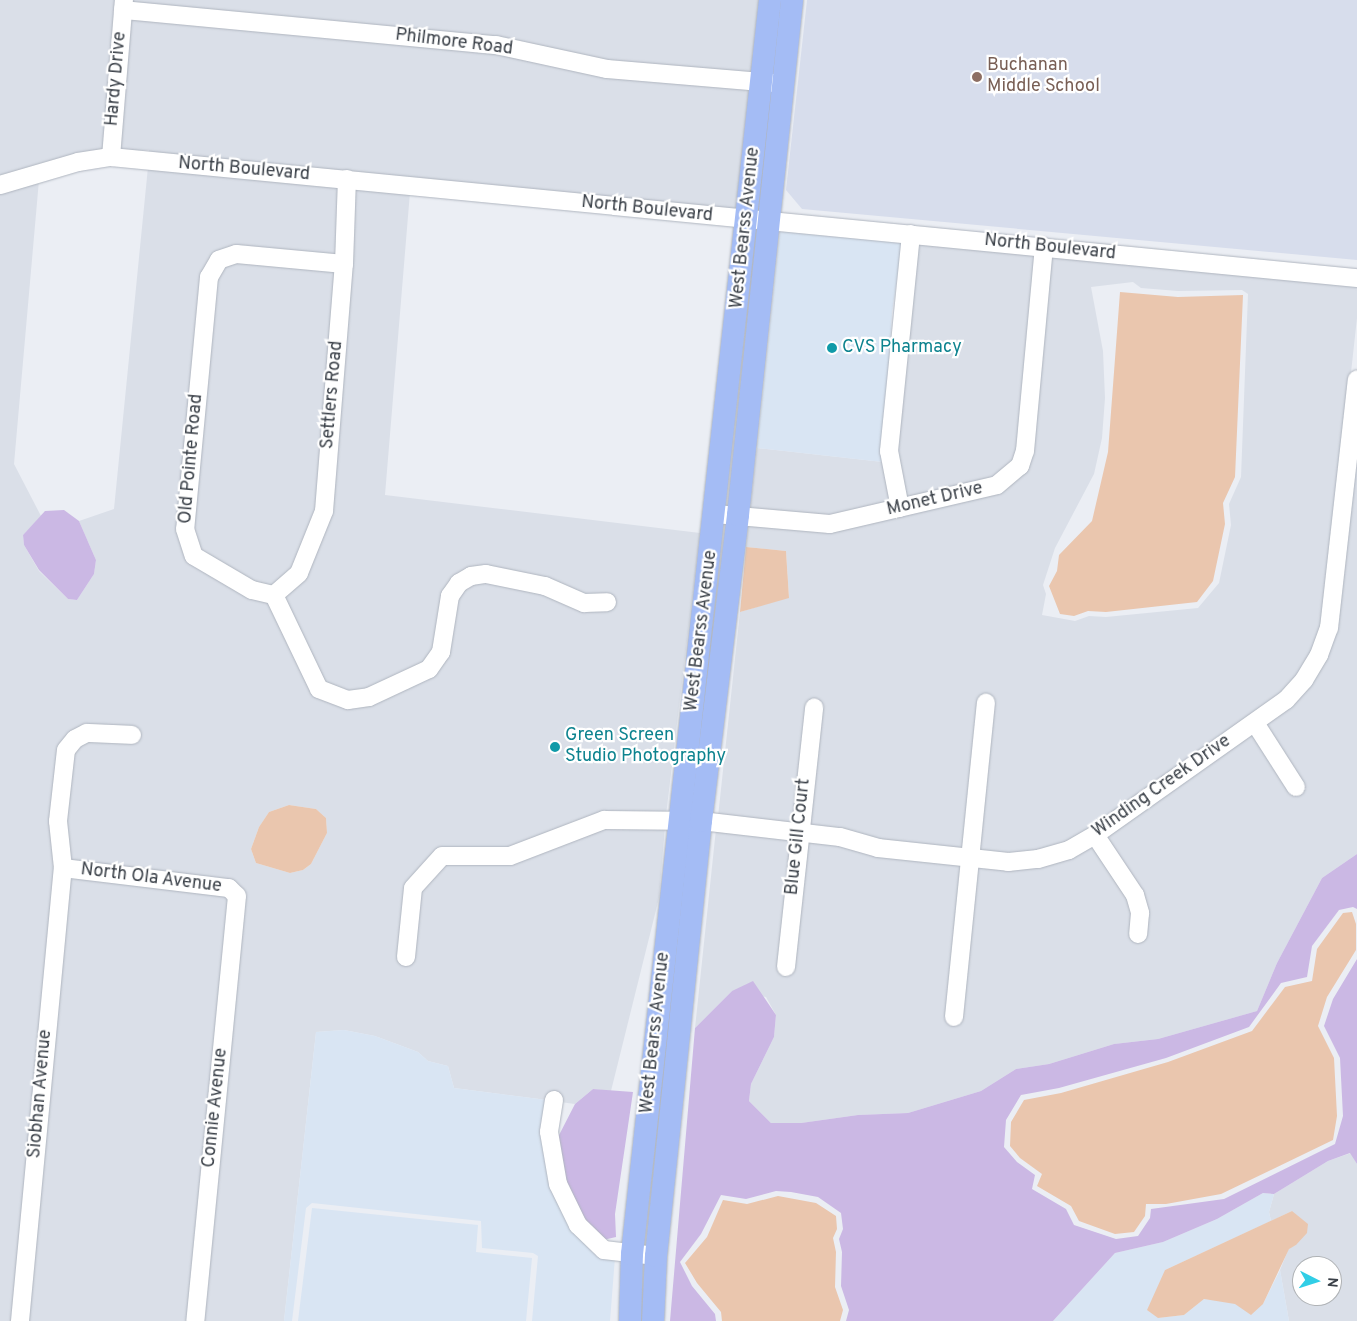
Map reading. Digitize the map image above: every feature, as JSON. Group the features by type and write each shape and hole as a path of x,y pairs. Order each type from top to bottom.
{"main road":[{"name":"West Bearss Avenue","path":"653,1321 656,1256 701,821 738,515 769,223 773,83 770,0"},
{"name":"West Bearss Avenue","path":"630,1321 632,1254 747,220 773,83 792,0"}],"street":[{"name":"Philmore Road","path":"123,5 496,45 607,69 773,83"},
{"name":"Hardy Drive","path":"110,157 123,5"},
{"name":"North Boulevard","path":"0,185 78,162 110,157 347,179 769,223 911,234 1357,278"},
{"name":"Settlers Road","path":"274,595 298,573 324,511 344,264 347,179"},
{"path":"900,508 888,451 911,234"},
{"name":"Monet Drive","path":"715,514 738,515 803,524 830,524 997,485 1020,466 1025,451 1044,247"},
{"name":"Old Pointe Road","path":"274,595 252,590 194,556 185,529 208,277 219,260 236,254 344,264"},
{"name":"Winding Creek Drive","path":"406,957 413,888 442,856 510,856 604,820 701,821 840,836 878,848 1008,862 1038,859 1068,850 1095,835 1286,700 1304,680 1320,655 1329,628 1357,380"},
{"path":"274,595 319,688 348,700 369,697 430,669 441,652 450,596 459,583 471,576 495,576 545,586 584,603 607,602"},
{"path":"954,1017 986,703"},
{"name":"Blue Gill Court","path":"786,967 799,832 814,708"},
{"path":"1254,723 1296,787"},
{"name":"Siobhan Avenue","path":"20,1321 63,868 58,821 66,750 74,739 87,734 132,735"},
{"path":"1095,835 1135,895 1140,913 1138,934"},
{"name":"North Ola Avenue","path":"63,868 229,888 236,896"},
{"name":"Connie Avenue","path":"195,1321 236,896"},
{"path":"554,1100 549,1132 558,1188 578,1224 604,1250 656,1256"}],"shaded area":[{"path":"0,0 117,0 104,152 0,179"},
{"path":"131,0 759,0 755,75 608,63 130,5"},
{"path":"807,0 1357,0 1357,260 802,209 786,190"},
{"path":"129,17 495,51 754,87 737,213 149,155 149,150 118,152"},
{"path":"148,167 340,185 337,257 233,248 213,257 203,274 178,529 191,561 248,595 269,600 316,694 345,706 371,703 433,674 448,653 456,598 464,587 474,582 486,580 543,592 585,609 614,608 613,596 586,597 546,580 488,568 470,570 455,578 444,593 435,650 425,664 367,691 349,694 324,684 283,596 305,575 330,512 351,258 354,186 410,192 385,495 700,533 666,815 604,814 508,850 437,852 406,887 398,962 412,963 419,890 445,862 510,862 606,826 665,827 659,898 611,1091 593,1089 575,1104 560,1102 561,1095 548,1093 547,1100 454,1088 448,1066 428,1061 418,1052 375,1036 344,1030 316,1032 284,1321 202,1321 243,899 246,897 244,891 230,882 69,862 64,821 73,752 88,740 138,742 139,730 87,727 71,734 59,749 51,820 56,867 13,1321 0,1321 0,191 39,180 14,464 41,516 23,535 24,545 39,571 68,599 77,600 94,574 96,560 79,521 114,509","holes":["289,805 316,809 326,818 327,833 311,864 303,870 290,873 256,863 251,849 259,827 269,812"]},
{"path":"780,230 903,239 892,312 883,462 757,448"},
{"path":"917,240 1037,252 1018,450 1014,463 993,480 906,501 895,451"},
{"path":"1050,254 1357,284 1357,318 1323,627 1313,653 1298,677 1281,695 1091,830 1065,844 1036,853 1008,855 977,852 993,698 980,697 963,851 880,842 807,827 821,703 808,701 793,825 718,817 740,612 789,597 786,551 746,547 749,522 802,530 1024,470","holes":["1133,282 1141,288 1178,291 1242,290 1248,294 1241,477 1229,504 1231,525 1219,583 1198,608 1106,617 1089,616 1075,621 1042,615 1046,594 1043,585 1055,548 1094,474 1102,438 1105,398 1103,351 1091,287"]},
{"path":"237,260 337,269 317,510 293,569 272,588 255,585 200,552 192,529 215,279 224,265"},
{"path":"1120,292 1178,297 1243,295 1235,477 1223,503 1225,524 1213,581 1197,602 1106,612 1088,611 1074,616 1060,614 1049,586 1057,571 1059,555 1092,521 1108,452"},
{"path":"1357,441 1357,854 1322,878 1277,963 1257,1011 1158,1039 1114,1044 1049,1064 1016,1069 981,1091 908,1113 858,1115 801,1123 771,1123 749,1101 751,1084 774,1037 776,1015 766,997 732,991 695,1028 716,829 792,837 779,973 792,973 806,839 962,863 947,1022 960,1023 976,864 1092,843 1129,897 1133,914 1131,939 1144,941 1146,914 1103,836 1253,732 1294,795 1306,789 1263,724 1310,683"},
{"path":"757,448 883,462 892,504 829,518 750,510"},
{"path":"64,510 79,521 96,560 94,574 77,600 68,599 39,570 24,545 23,535 45,511"},
{"path":"746,547 786,551 789,598 740,612"},
{"path":"289,805 316,809 326,818 327,833 311,864 303,870 290,873 256,863 251,849 259,827 269,812"},
{"path":"1357,854 1357,909 1353,907 1339,910 1312,946 1307,977 1281,983 1249,1027 1166,1058 1059,1088 1021,1095 1006,1120 1004,1147 1017,1162 1035,1175 1032,1189 1066,1209 1074,1225 1116,1239 1138,1236 1150,1218 1151,1209 1224,1199 1335,1144 1343,1116 1340,1058 1324,1026 1333,999 1357,959 1357,1164 1350,1153 1328,1161 1274,1194 1263,1193 1217,1219 1163,1242 1115,1253 1053,1321 846,1321 849,1310 841,1286 842,1252 839,1239 843,1229 841,1213 818,1197 791,1192 776,1191 746,1199 721,1195 701,1234 680,1262 692,1286 715,1314 716,1321 670,1321 695,1028 732,991 753,981 776,1015 774,1037 751,1084 749,1101 771,1123 801,1123 858,1115 908,1113 981,1091 1016,1069 1049,1064 1114,1044 1158,1039 1257,1011 1277,963 1322,878"},
{"path":"69,874 225,893 229,898 188,1321 27,1321"},
{"path":"1352,912 1356,924 1356,950 1327,997 1318,1026 1334,1058 1337,1116 1333,1140 1221,1194 1166,1204 1146,1204 1145,1216 1134,1232 1115,1234 1079,1221 1071,1206 1037,1186 1042,1174 1020,1158 1010,1146 1011,1122 1024,1100 1061,1093 1168,1062 1252,1031 1285,987 1312,981 1317,949 1343,913"},
{"path":"344,1030 375,1036 418,1052 428,1061 448,1066 454,1088 547,1100 542,1133 615,1257 610,1321 532,1321 538,1256 533,1253 482,1248 481,1221 312,1203 306,1208 292,1321 284,1321 316,1032"},
{"path":"593,1089 633,1092 615,1214 616,1237 603,1240 589,1226 565,1187 557,1139 575,1104"},
{"path":"1351,1153 1357,1164 1357,1321 1289,1321 1280,1270 1289,1248 1296,1245 1292,1211 1271,1221 1269,1212 1274,1194 1328,1161"},
{"path":"1263,1193 1274,1194 1269,1212 1271,1221 1165,1270 1158,1318 1184,1315 1204,1299 1263,1304 1280,1270 1289,1321 1053,1321 1115,1253 1163,1242 1217,1219"},
{"path":"778,1196 816,1203 836,1216 837,1229 833,1238 836,1252 835,1287 843,1310 840,1321 722,1321 721,1312 697,1283 685,1263 707,1237 723,1200 747,1204"},
{"path":"312,1208 478,1225 476,1252 532,1258 526,1321 298,1321"},
{"path":"1292,1211 1308,1224 1307,1233 1296,1245 1289,1249 1263,1304 1251,1315 1235,1304 1204,1299 1184,1315 1158,1318 1147,1310 1165,1270"}],"place":[{"name":"Buchanan Middle School","path":"977,77"},
{"name":"CVS Pharmacy","path":"832,348"},
{"name":"Green Screen Studio Photography","path":"555,747"}]}
